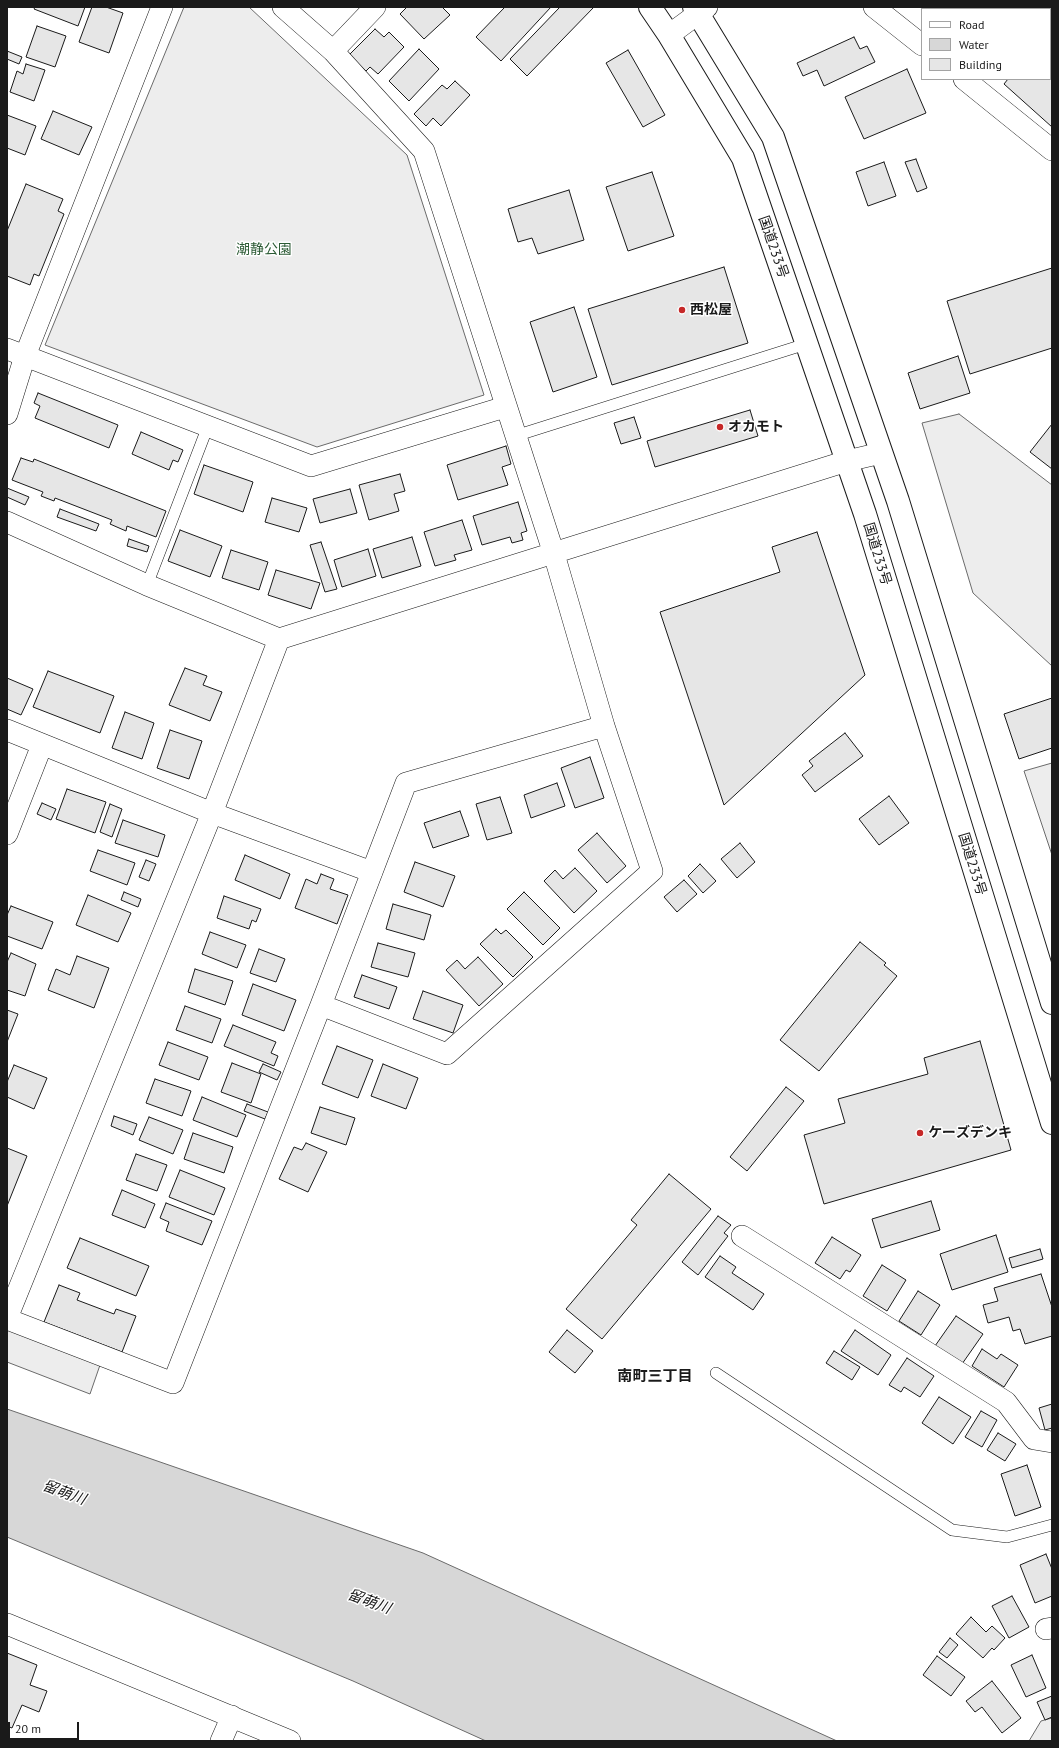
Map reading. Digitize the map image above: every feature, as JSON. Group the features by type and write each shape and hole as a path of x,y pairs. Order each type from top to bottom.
{"highway":[{"name":"国道233号","path":"650,7 669,35 743,158 865,514 1052,1123"},
{"path":"699,9 773,137 898,501 1052,1003"}],"street":[{"path":"7,414 16,352 162,7"},
{"path":"283,7 333,51 424,151 554,554 604,726 652,871 447,1054 321,1005"},
{"path":"333,51 375,7"},
{"path":"874,7 921,44"},
{"path":"669,35 699,9"},
{"path":"965,80 1052,150"},
{"path":"16,352 311,466 506,407"},
{"path":"7,522 147,585 279,639 847,461 881,453"},
{"path":"279,639 212,813 7,1318 173,1383 406,783 604,726"},
{"path":"7,730 212,813 372,872"},
{"path":"7,834 42,745"},
{"path":"742,1236 1006,1402 1034,1439 1052,1442"},
{"path":"7,1624 290,1741"},
{"path":"221,1741 232,1716"}],"lane":[{"path":"515,436 806,344"},
{"path":"147,585 208,426"},
{"path":"716,1373 952,1530 1007,1538 1052,1525"}],"shaded area":[{"name":"潮静公園","path":"184,7 249,7 407,155 484,395 317,447 45,345"},
{"path":"959,414 1052,485 1052,666 973,593 922,423"},
{"path":"1052,763 1052,855 1024,771"},
{"path":"7,1329 100,1365 90,1394 7,1362"},
{"path":"1052,1718 1052,1741 1029,1741 1041,1721"}],"water":[{"name":"留萌川","path":"7,1409 423,1553 837,1741 486,1741 353,1681 7,1537"}],"building":[{"path":"35,7 85,7 78,26 34,9"},
{"path":"92,7 106,7 123,13 109,53 79,42"},
{"path":"407,7 442,7 450,15 424,39 400,14"},
{"path":"505,7 551,7 501,61 476,37"},
{"path":"560,7 594,7 527,76 510,59"},
{"path":"962,7 995,7 994,8"},
{"path":"37,26 66,36 55,67 26,57"},
{"path":"375,29 384,37 389,32 404,47 378,74 370,67 366,71 349,55"},
{"path":"854,37 860,49 867,46 875,62 824,86 817,70 803,76 797,63"},
{"path":"1052,45 1052,127 1004,84 1007,80 1051,80"},
{"path":"419,49 439,69 409,101 389,81"},
{"path":"628,50 665,115 643,127 606,63"},
{"path":"7,51 22,57 19,64 7,59"},
{"path":"26,64 45,70 34,101 10,92 17,71 23,74"},
{"path":"907,69 926,113 864,139 845,97"},
{"path":"455,81 470,95 441,126 433,118 426,126 414,114 442,85 447,89"},
{"path":"53,111 92,127 79,155 41,139"},
{"path":"7,115 36,126 25,155 7,148"},
{"path":"916,159 927,188 917,192 905,162"},
{"path":"884,162 896,196 868,206 856,172"},
{"path":"652,172 674,236 628,251 606,187"},
{"path":"26,184 63,199 58,211 64,214 39,276 34,274 30,285 7,276 7,231"},
{"path":"569,190 584,240 538,254 532,238 518,242 508,209"},
{"path":"724,267 748,343 612,385 588,309"},
{"path":"1052,268 1052,348 970,374 947,301"},
{"path":"574,307 597,377 553,392 530,322"},
{"path":"958,356 970,393 920,409 908,373"},
{"path":"38,393 118,425 109,448 35,418 40,406 34,403"},
{"path":"750,410 758,436 655,467 647,441"},
{"path":"634,417 641,438 621,444 614,423"},
{"path":"1052,424 1052,469 1030,452"},
{"path":"141,432 183,450 178,462 173,460 169,470 132,454"},
{"path":"506,446 511,464 502,467 508,485 458,500 447,465"},
{"path":"21,458 33,462 34,459 166,511 156,537 127,526 126,531 110,524 112,520 55,498 54,501 41,496 43,492 12,480"},
{"path":"204,465 253,482 243,512 194,494"},
{"path":"400,474 405,491 394,494 399,511 369,520 359,485"},
{"path":"7,488 29,497 25,505 7,497"},
{"path":"350,489 357,513 320,523 313,499"},
{"path":"272,498 307,508 299,532 265,522"},
{"path":"518,502 527,531 521,533 523,540 512,543 510,537 482,545 473,516"},
{"path":"60,509 99,524 96,531 57,517"},
{"path":"462,520 472,550 454,555 456,560 435,566 424,532"},
{"path":"180,530 222,546 210,577 168,561"},
{"path":"817,532 865,675 724,805 660,612 780,572 772,547"},
{"path":"412,537 421,566 382,578 373,549"},
{"path":"129,539 149,546 147,552 127,546"},
{"path":"321,542 337,589 325,592 310,545"},
{"path":"368,549 376,576 342,587 334,560"},
{"path":"231,550 268,562 259,590 222,578"},
{"path":"276,570 320,583 311,609 268,595"},
{"path":"185,668 207,676 203,685 222,692 210,721 169,705"},
{"path":"48,671 114,696 100,733 33,707"},
{"path":"7,678 33,689 21,715 7,709"},
{"path":"1052,698 1052,748 1019,759 1004,714"},
{"path":"125,712 154,723 142,759 112,748"},
{"path":"170,730 202,741 189,779 157,768"},
{"path":"845,733 863,756 815,792 802,775 813,766 809,761"},
{"path":"590,757 604,798 575,808 561,768"},
{"path":"557,783 565,806 531,818 524,795"},
{"path":"67,789 106,802 95,833 56,819"},
{"path":"889,796 909,823 879,845 859,819"},
{"path":"500,797 512,833 487,840 476,804"},
{"path":"42,803 56,809 51,820 37,814"},
{"path":"110,804 122,809 112,837 100,832"},
{"path":"460,811 469,836 433,848 424,823"},
{"path":"123,820 165,835 158,857 115,843"},
{"path":"597,833 626,866 607,883 578,850"},
{"path":"740,843 755,862 737,878 721,859"},
{"path":"98,850 135,863 127,885 90,871"},
{"path":"245,855 290,874 280,899 235,880"},
{"path":"146,860 156,864 149,881 139,877"},
{"path":"415,862 455,876 443,907 404,892"},
{"path":"700,864 716,881 703,893 688,876"},
{"path":"575,868 597,891 574,913 544,881 555,870 563,879"},
{"path":"321,874 334,879 330,889 348,895 337,924 295,908 306,879 317,884"},
{"path":"684,880 697,894 677,912 664,897"},
{"path":"124,892 141,899 138,907 121,900"},
{"path":"524,892 560,928 543,945 507,909"},
{"path":"88,895 131,913 118,942 76,925"},
{"path":"224,896 261,909 256,922 252,920 249,929 217,918"},
{"path":"393,904 431,915 424,940 386,929"},
{"path":"11,906 53,922 42,949 7,936 7,915"},
{"path":"496,929 501,934 506,930 533,957 513,977 480,944"},
{"path":"210,932 246,945 237,968 202,954"},
{"path":"860,942 886,963 884,965 897,976 819,1071 780,1040"},
{"path":"378,943 415,953 408,977 371,967"},
{"path":"259,949 285,959 276,982 250,973"},
{"path":"11,953 36,964 25,996 7,990 7,962"},
{"path":"77,956 109,968 94,1008 48,990 56,969 70,975"},
{"path":"478,957 503,984 479,1006 446,970 457,960 465,969"},
{"path":"195,969 233,981 225,1005 188,992"},
{"path":"362,975 397,987 389,1009 354,997"},
{"path":"253,984 296,1000 284,1031 242,1015"},
{"path":"423,991 463,1005 453,1033 413,1019"},
{"path":"185,1006 221,1019 212,1043 176,1030"},
{"path":"7,1010 18,1014 7,1042"},
{"path":"233,1025 276,1042 271,1053 278,1056 274,1066 224,1046"},
{"path":"980,1041 1011,1150 824,1204 804,1135 845,1123 838,1099 928,1074 924,1058"},
{"path":"168,1042 208,1057 199,1080 159,1065"},
{"path":"337,1046 373,1060 358,1098 322,1084"},
{"path":"232,1063 261,1074 251,1103 221,1092"},
{"path":"263,1064 281,1072 277,1080 259,1072"},
{"path":"383,1064 418,1078 406,1109 371,1096"},
{"path":"14,1065 47,1078 34,1109 7,1097 7,1082"},
{"path":"155,1079 191,1091 182,1116 146,1103"},
{"path":"786,1087 804,1101 747,1171 730,1157"},
{"path":"202,1097 246,1115 237,1137 193,1120"},
{"path":"247,1104 268,1112 265,1119 244,1111"},
{"path":"320,1107 355,1118 346,1145 311,1133"},
{"path":"114,1116 137,1124 133,1135 111,1126"},
{"path":"149,1117 183,1130 173,1154 139,1140"},
{"path":"193,1133 233,1147 224,1173 184,1159"},
{"path":"306,1143 327,1152 308,1192 279,1179 294,1147 302,1150"},
{"path":"7,1148 27,1156 7,1206"},
{"path":"136,1154 167,1165 157,1191 126,1180"},
{"path":"180,1170 225,1188 214,1215 169,1197"},
{"path":"669,1174 711,1209 602,1339 566,1309 637,1225 631,1220"},
{"path":"122,1190 155,1204 145,1228 112,1215"},
{"path":"931,1201 940,1230 881,1248 872,1219"},
{"path":"166,1203 212,1221 202,1245 166,1231 169,1222 160,1218"},
{"path":"718,1216 731,1225 724,1233 728,1236 698,1275 682,1262"},
{"path":"996,1235 1008,1272 952,1290 940,1254"},
{"path":"832,1237 861,1255 850,1272 846,1270 840,1279 815,1263"},
{"path":"80,1238 149,1266 136,1296 67,1268"},
{"path":"1040,1249 1043,1259 1012,1268 1009,1258"},
{"path":"720,1256 736,1267 732,1273 764,1294 753,1310 705,1277"},
{"path":"882,1265 906,1280 887,1311 863,1296"},
{"path":"1041,1274 1052,1307 1052,1336 1025,1344 1020,1329 1013,1331 1009,1317 988,1323 983,1305 998,1301 994,1288"},
{"path":"59,1285 80,1293 77,1300 114,1314 116,1309 136,1316 122,1352 44,1322"},
{"path":"918,1291 940,1305 921,1335 899,1321"},
{"path":"956,1316 983,1334 962,1364 935,1346"},
{"path":"567,1330 593,1351 575,1373 549,1352"},
{"path":"855,1330 891,1355 878,1375 841,1351"},
{"path":"982,1349 997,1359 1001,1354 1018,1365 1004,1387 972,1366"},
{"path":"834,1351 860,1367 852,1380 826,1363"},
{"path":"907,1358 934,1376 920,1397 904,1387 901,1392 889,1385"},
{"path":"939,1397 971,1417 953,1444 922,1423"},
{"path":"1052,1404 1052,1428 1045,1430 1039,1408"},
{"path":"981,1411 997,1420 982,1447 965,1437"},
{"path":"998,1433 1016,1444 1005,1461 987,1450"},
{"path":"1027,1465 1041,1507 1015,1516 1001,1474"},
{"path":"1046,1554 1052,1569 1052,1596 1035,1603 1020,1565"},
{"path":"1012,1596 1029,1627 1009,1638 992,1606"},
{"path":"971,1617 986,1632 992,1626 1005,1638 994,1650 992,1648 983,1658 956,1634"},
{"path":"950,1638 958,1645 947,1658 939,1652"},
{"path":"7,1653 37,1665 30,1685 47,1691 39,1712 22,1705 12,1728 7,1726"},
{"path":"1032,1655 1046,1688 1026,1697 1011,1665"},
{"path":"937,1656 965,1677 951,1696 923,1675"},
{"path":"992,1681 1021,1718 1002,1733 982,1707 975,1712 966,1701"},
{"path":"1052,1696 1052,1717 1045,1720 1037,1702"}],"place":[{"name":"西松屋","path":"682,310"},
{"name":"オカモト","path":"720,427"},
{"name":"ケーズデンキ","path":"920,1133"}],"district":[{"name":"南町三丁目","path":"655,1377"}]}
